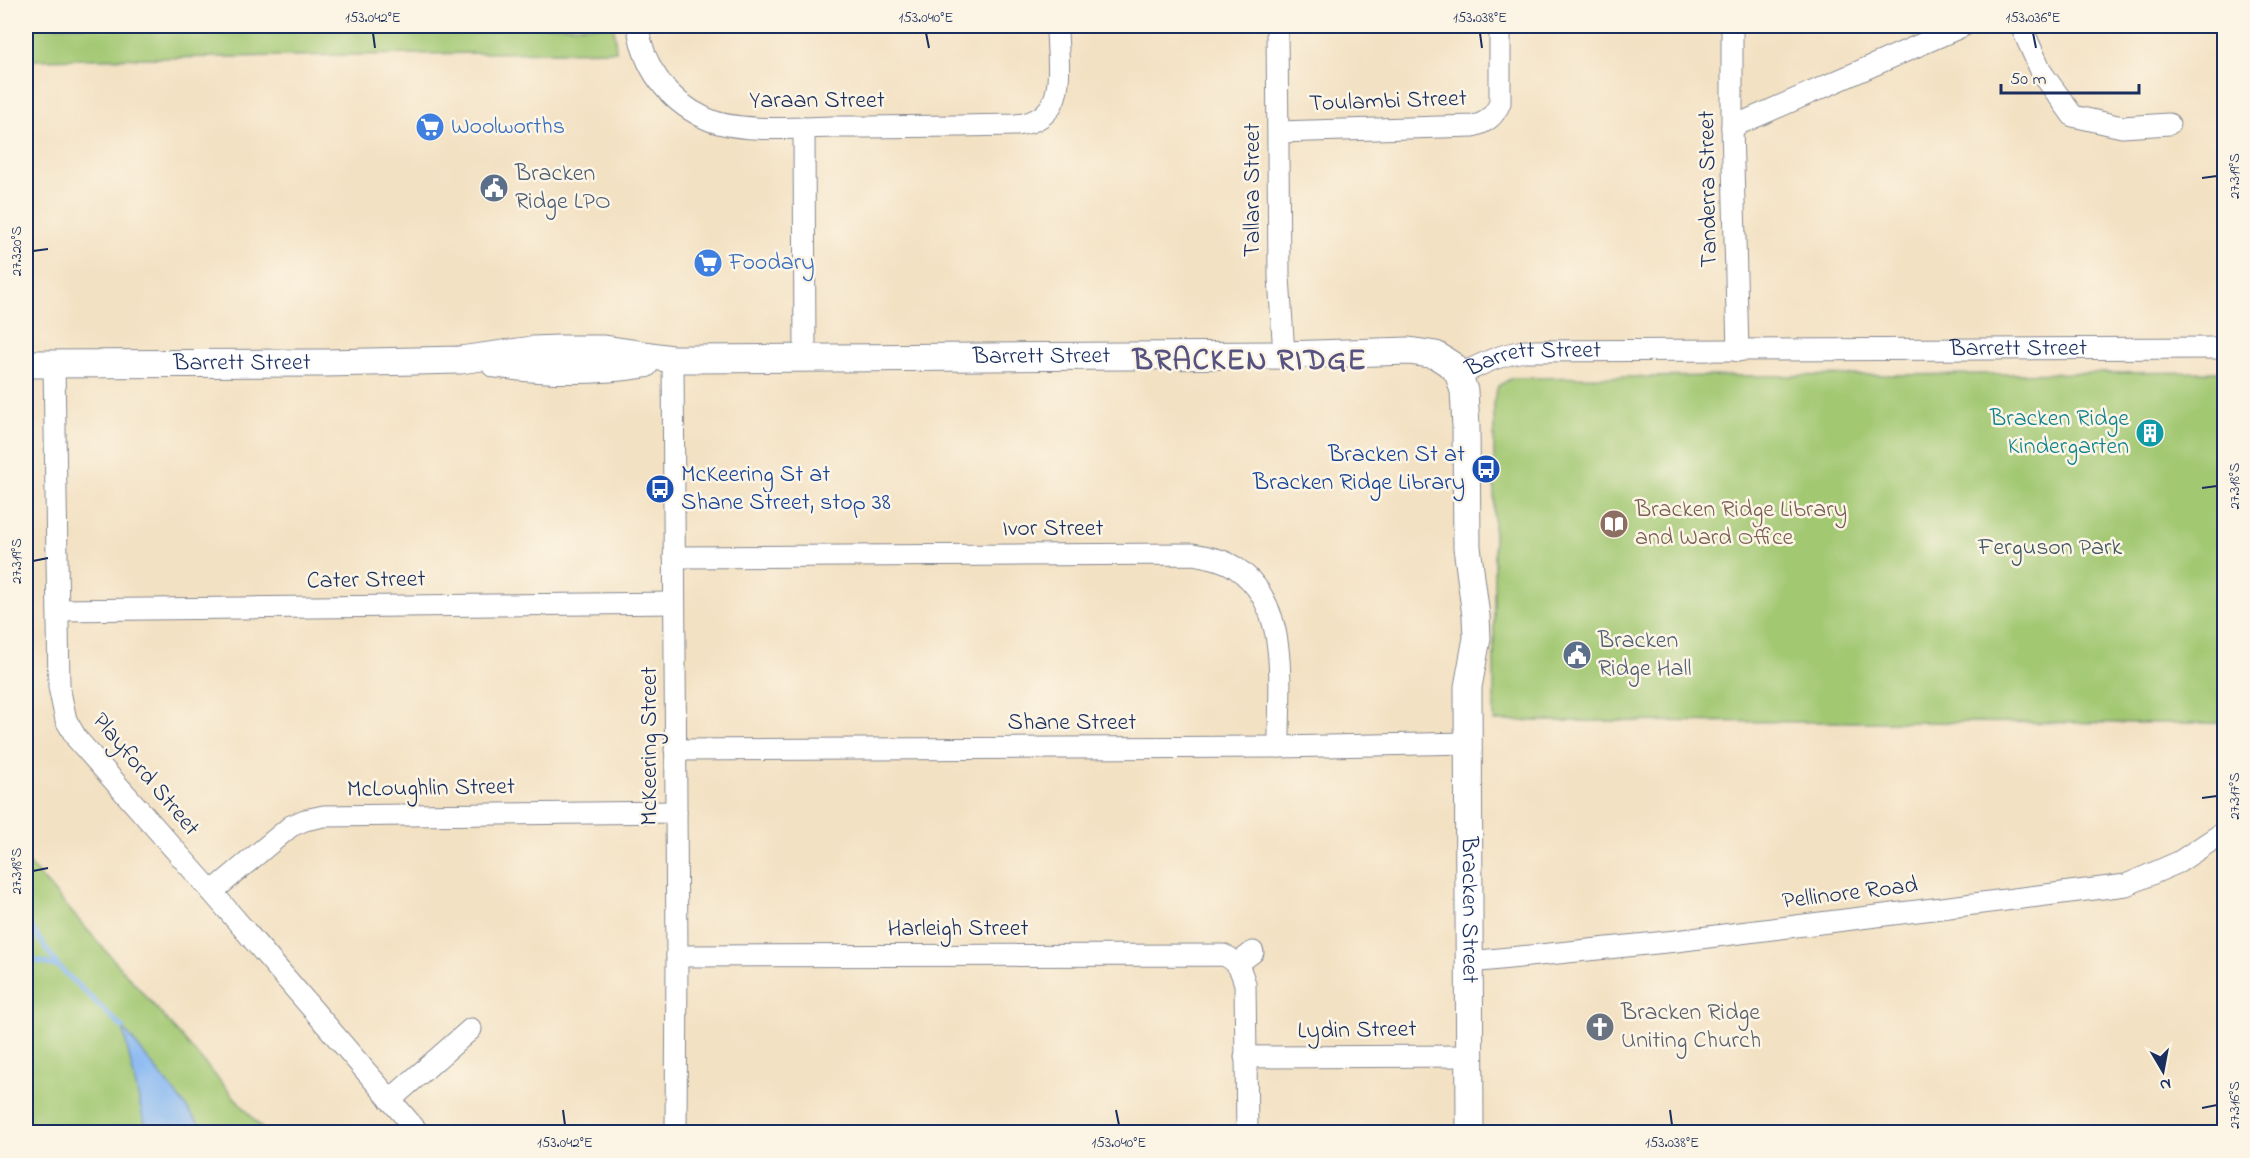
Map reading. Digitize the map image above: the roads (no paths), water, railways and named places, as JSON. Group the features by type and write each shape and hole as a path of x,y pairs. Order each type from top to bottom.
{"street":[{"name":"Yaraan Street","path":"638,26 640,42 648,64 662,86 679,102 706,119 750,127 804,128 1016,125 1038,120 1047,113 1055,100 1058,89 1057,26"},
{"name":"Tallara Street","path":"1277,26 1279,277 1284,355"},
{"name":"Toulambi Street","path":"1279,132 1473,126 1504,117 1500,103 1500,26"},
{"name":"Tanderra Street","path":"1732,26 1732,128 1738,351"},
{"path":"1732,128 1963,26"},
{"path":"2021,26 2042,73 2073,116 2122,127 2169,124"},
{"path":"804,128 805,358"},
{"name":"Barrett Street","path":"26,364 460,360 532,350 604,349 673,359 1424,352 1445,360 1459,375 1488,359 1524,351 2224,348"},
{"name":"McKeering Street","path":"673,359 676,1132"},
{"name":"Playford Street","path":"54,364 59,687 66,720 77,740 212,892 418,1132"},
{"name":"Bracken Street","path":"1459,375 1464,391 1467,547 1477,638 1468,687 1470,1132"},
{"name":"Ivor Street","path":"674,557 1193,554 1216,559 1236,568 1256,585 1268,605 1275,624 1278,644 1279,747"},
{"name":"Cater Street","path":"58,610 674,603"},
{"name":"Shane Street","path":"675,750 1279,747 1468,743"},
{"name":"McLoughlin Street","path":"212,892 291,826 324,816 676,812"},
{"name":"Pellinore Road","path":"1470,962 1676,941 2126,885 2179,862 2224,832"},
{"name":"Harleigh Street","path":"677,956 1210,954 1245,958 1242,972 1246,995 1247,1132"},
{"path":"390,1100 471,1029"},
{"name":"Lydin Street","path":"1245,1057 1470,1056"}],"water":[{"path":"123,1028 206,1132 150,1132 143,1118"}],"waterway":[{"path":"26,920 59,967 123,1028"},
{"path":"26,958 59,967"}],"place":[{"name":"Woolworths","path":"430,127"},
{"name":"Bracken Ridge LPO","path":"494,188"},
{"name":"Foodary","path":"708,263"},
{"name":"Bracken Ridge Kindergarten","path":"2150,433"},
{"name":"Bracken St at Bracken Ridge Library","path":"1486,469"},
{"name":"McKeering St at Shane Street, stop 38","path":"660,489"},
{"name":"Bracken Ridge Library and Ward Office","path":"1614,524"},
{"name":"Bracken Ridge Hall","path":"1577,655"},
{"name":"Bracken Ridge Uniting Church","path":"1600,1027"}],"district":[{"name":"BRACKEN RIDGE","path":"1250,362"}],"park label":[{"name":"Ferguson Park","path":"2050,548"}]}
